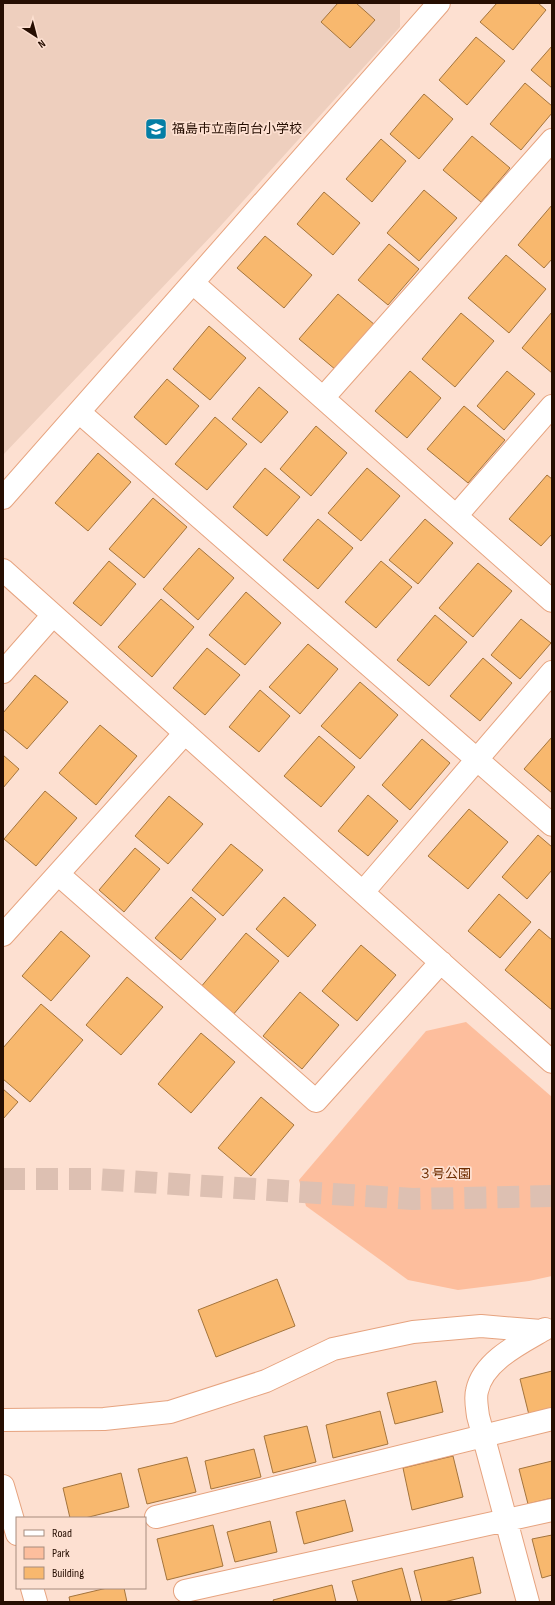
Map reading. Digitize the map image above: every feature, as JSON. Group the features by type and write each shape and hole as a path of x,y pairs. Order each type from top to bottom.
{"street":[{"path":"3,498 193,283 431,6"},
{"path":"323,398 552,140"},
{"path":"193,283 552,601"},
{"path":"456,516 552,406"},
{"path":"79,412 552,825"},
{"path":"3,570 552,1062"},
{"path":"3,672 53,615"},
{"path":"363,892 478,760 552,672"},
{"path":"3,935 185,733"},
{"path":"58,874 316,1101 441,962"},
{"path":"3,1420 104,1419 170,1412 266,1381 332,1349 413,1332 482,1326 546,1327"},
{"path":"528,1602 478,1416 476,1392 481,1378 504,1354 546,1327"},
{"path":"156,1517 552,1419"},
{"path":"3,1486 16,1531"},
{"path":"185,1591 552,1510"},
{"path":"32,1589 36,1602"}],"shaded area":[{"name":"福島市立南向台小学校","path":"3,3 400,3 400,27 216,231 3,455"}],"green space":[{"name":"３号公園","path":"466,1022 552,1097 552,1276 529,1281 458,1290 408,1280 306,1206 299,1180 426,1031"}],"building":[{"path":"338,3 356,3 375,20 350,48 321,22"},
{"path":"497,3 538,3 546,10 513,50 480,22"},
{"path":"476,37 505,61 467,105 439,80"},
{"path":"552,46 552,88 531,70"},
{"path":"525,83 552,106 552,113 521,150 490,124"},
{"path":"424,94 453,119 419,159 390,134"},
{"path":"472,136 510,168 481,202 443,170"},
{"path":"381,139 406,161 372,202 346,179"},
{"path":"424,190 457,218 419,261 387,233"},
{"path":"324,192 360,223 333,255 297,224"},
{"path":"552,205 552,259 544,268 518,245"},
{"path":"265,236 312,275 284,308 237,268"},
{"path":"389,244 419,269 388,305 358,280"},
{"path":"506,255 546,289 509,333 468,298"},
{"path":"338,294 375,325 336,370 299,339"},
{"path":"552,312 552,373 522,348"},
{"path":"461,313 494,341 455,387 422,359"},
{"path":"209,326 246,358 210,400 173,369"},
{"path":"410,371 441,398 407,438 375,411"},
{"path":"507,371 535,394 504,430 477,406"},
{"path":"167,379 199,406 166,445 134,417"},
{"path":"259,387 288,412 261,443 232,419"},
{"path":"464,406 505,440 468,483 427,449"},
{"path":"215,417 247,444 207,490 175,464"},
{"path":"316,426 347,453 311,496 280,469"},
{"path":"98,453 131,482 88,531 55,503"},
{"path":"265,468 300,497 267,536 233,507"},
{"path":"367,468 400,496 361,541 328,513"},
{"path":"547,475 552,479 552,534 541,546 509,519"},
{"path":"153,498 187,527 144,578 109,549"},
{"path":"318,519 353,548 318,589 283,560"},
{"path":"425,519 453,543 418,584 389,560"},
{"path":"199,548 234,578 198,620 163,589"},
{"path":"109,561 136,584 101,626 73,603"},
{"path":"381,561 412,587 376,628 345,602"},
{"path":"478,563 512,591 473,637 439,608"},
{"path":"246,592 281,623 245,665 209,635"},
{"path":"161,599 194,627 152,677 118,647"},
{"path":"435,615 467,642 429,686 397,660"},
{"path":"521,619 551,643 520,679 491,655"},
{"path":"308,644 338,669 300,714 269,687"},
{"path":"207,648 240,675 205,715 173,688"},
{"path":"483,658 512,683 480,721 450,696"},
{"path":"35,675 68,702 27,749 3,729 3,713"},
{"path":"360,682 398,715 360,759 321,726"},
{"path":"260,690 290,716 259,752 229,727"},
{"path":"100,725 137,756 96,805 59,773"},
{"path":"319,736 355,767 321,807 284,776"},
{"path":"552,737 552,793 524,769"},
{"path":"422,739 450,763 410,810 382,785"},
{"path":"3,755 19,769 3,788"},
{"path":"45,791 77,818 36,866 4,839"},
{"path":"368,795 398,821 368,856 338,831"},
{"path":"169,796 203,824 168,864 135,836"},
{"path":"469,809 508,842 468,889 428,856"},
{"path":"538,835 552,847 552,870 527,899 502,877"},
{"path":"231,844 263,870 223,916 192,890"},
{"path":"135,848 160,869 124,912 99,890"},
{"path":"499,894 531,922 500,958 468,931"},
{"path":"191,897 216,919 181,960 155,938"},
{"path":"284,897 316,925 288,957 256,929"},
{"path":"539,929 552,940 552,1010 505,970"},
{"path":"61,931 90,956 51,1001 22,976"},
{"path":"246,933 279,961 232,1016 200,988"},
{"path":"361,945 396,975 357,1021 322,991"},
{"path":"127,977 163,1007 121,1055 86,1025"},
{"path":"300,992 339,1025 302,1069 263,1036"},
{"path":"41,1004 83,1040 30,1102 3,1079 3,1048"},
{"path":"201,1033 235,1062 191,1113 158,1084"},
{"path":"3,1089 18,1102 3,1119"},
{"path":"261,1097 294,1125 251,1176 218,1148"},
{"path":"277,1279 295,1326 216,1357 198,1310"},
{"path":"552,1371 552,1410 529,1415 520,1379"},
{"path":"436,1381 443,1412 395,1424 387,1393"},
{"path":"380,1411 388,1444 333,1458 326,1425"},
{"path":"307,1426 316,1462 273,1473 264,1436"},
{"path":"254,1449 261,1477 211,1489 205,1461"},
{"path":"453,1456 463,1497 412,1510 403,1468"},
{"path":"187,1457 196,1492 147,1504 138,1469"},
{"path":"552,1461 552,1498 528,1504 519,1469"},
{"path":"121,1473 129,1507 89,1517 70,1517 63,1488"},
{"path":"345,1500 353,1531 304,1544 296,1512"},
{"path":"270,1521 277,1552 235,1562 227,1532"},
{"path":"213,1525 223,1566 167,1580 157,1539"},
{"path":"552,1535 552,1575 542,1578 532,1539"},
{"path":"473,1557 481,1593 444,1602 422,1602 414,1571"},
{"path":"402,1568 411,1602 358,1602 352,1581"},
{"path":"332,1585 336,1602 274,1602 273,1600"},
{"path":"103,1589 124,1589 127,1602 70,1602 69,1597"}],"tunnel":[{"path":"3,1179 95,1179 413,1199 552,1196"}],"place":[{"name":"福島市立南向台小学校","path":"156,129"}]}
